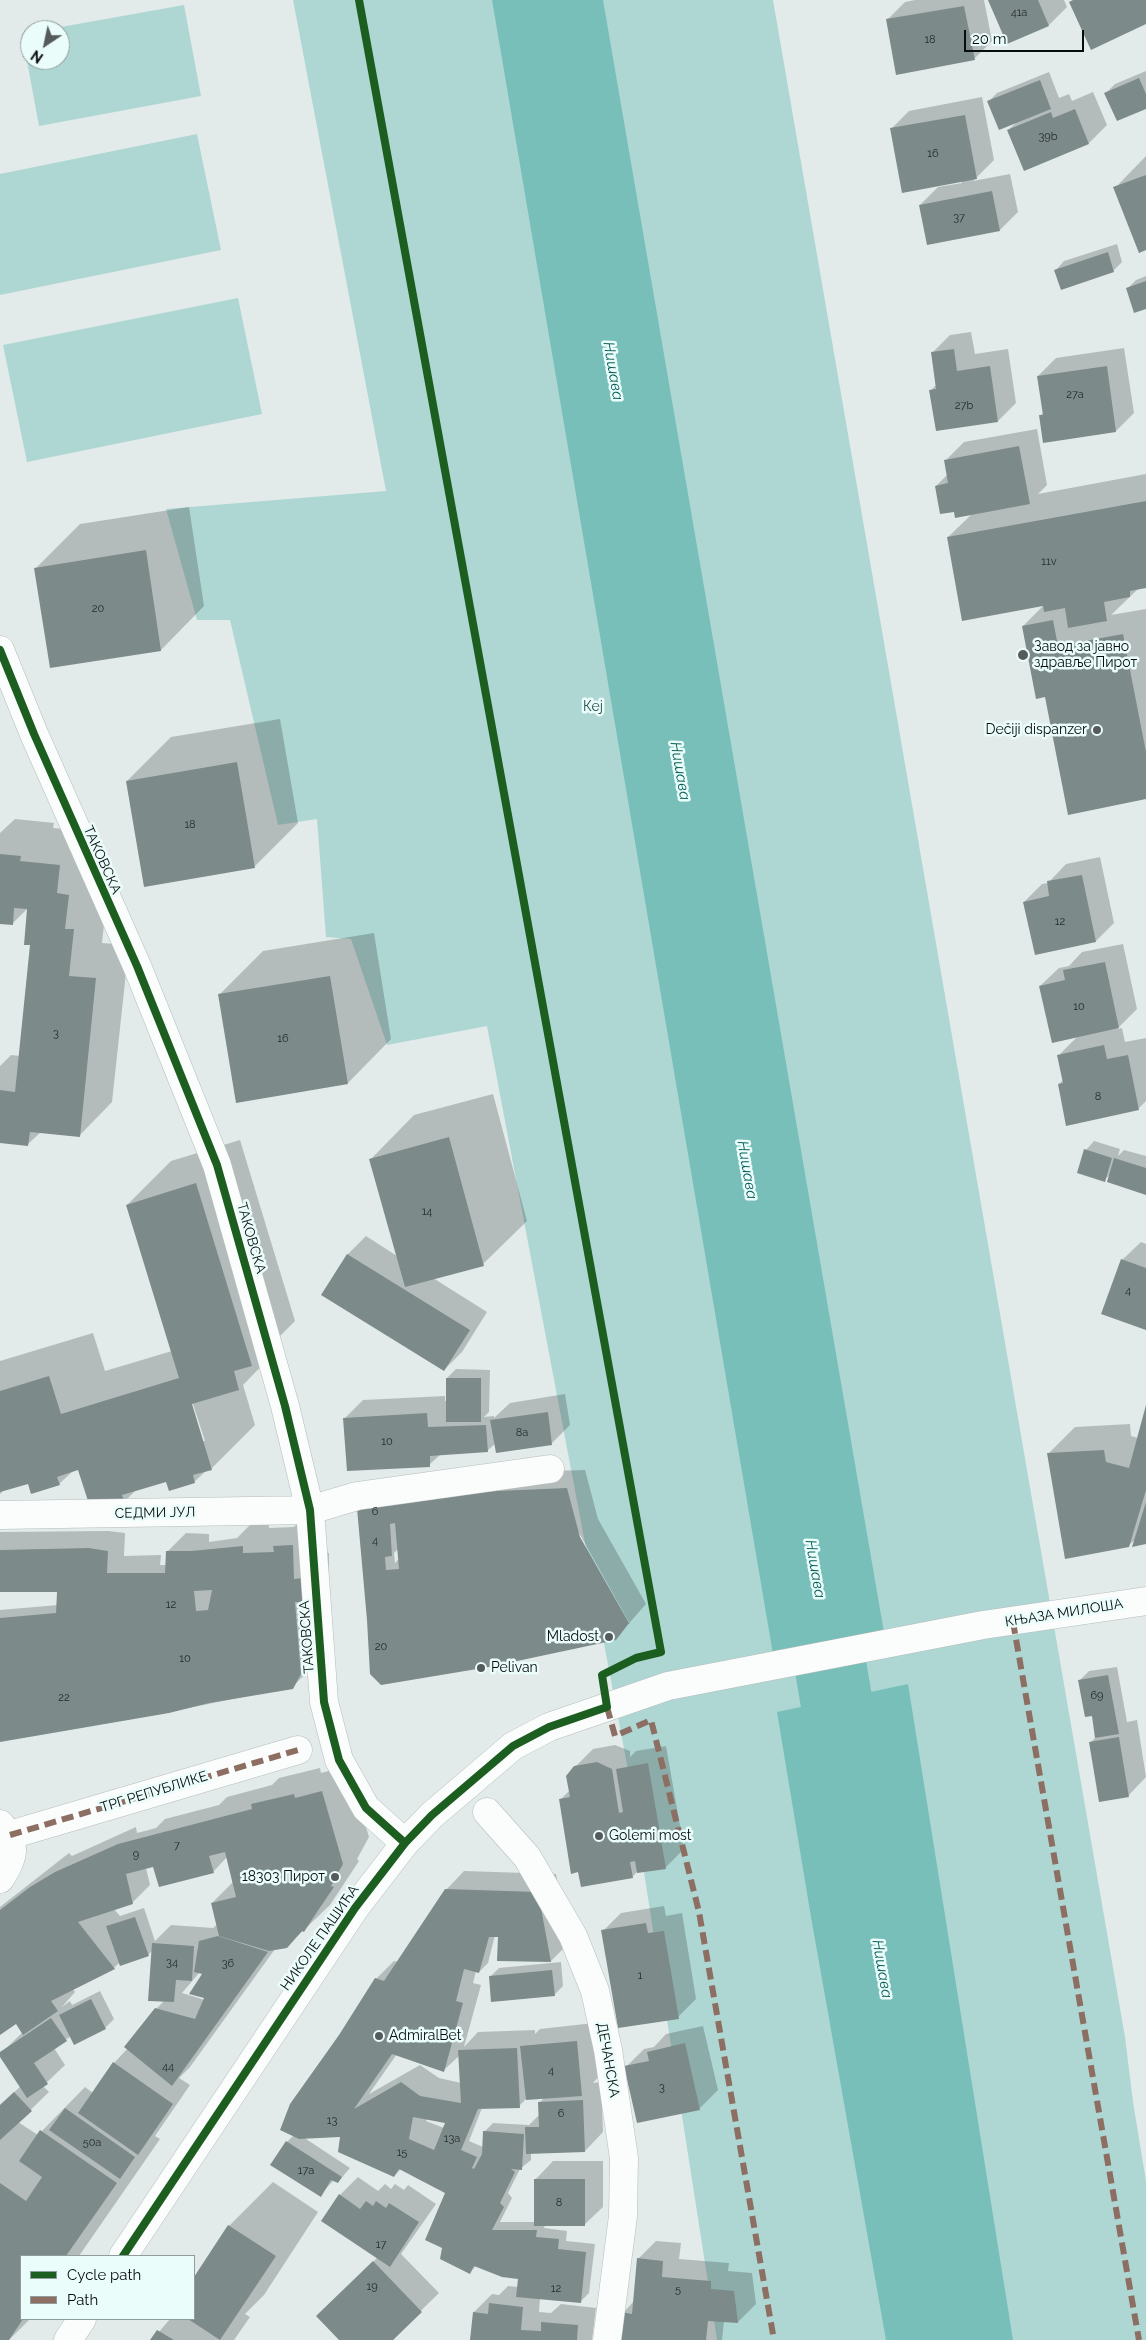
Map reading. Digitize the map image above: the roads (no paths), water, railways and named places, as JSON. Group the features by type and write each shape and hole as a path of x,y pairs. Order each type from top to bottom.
{"street":[{"name":"ТАКОВСКА","path":"0,650 66,807 137,966 217,1165 285,1406 310,1510 324,1702 339,1760 366,1808 406,1843"},
{"name":"СЕДМИ ЈУЛ","path":"0,1514 310,1510 357,1496 550,1469"},
{"name":"КЊАЗА МИЛОША","path":"668,1686 983,1625 1146,1601"},
{"name":"НИКОЛЕ ПАШИЋА","path":"124,2255 355,1908 406,1843 432,1815 513,1746 549,1727 668,1686"},
{"name":"ТРГ РЕПУБЛИКЕ","path":"0,1879 9,1863 12,1849 5,1830 298,1750"},
{"name":"ДЕЧАНСКА","path":"487,1812 527,1857 573,1936 595,1991 608,2050 624,2158 623,2216 606,2340"},
{"path":"68,2340 81,2320"}],"water":[{"path":"492,0 603,0 886,1644 775,1666"},
{"path":"908,1684 1013,2340 886,2340 811,1917 777,1712"}],"waterway":[{"name":"Нишава","path":"814,1569 853,1799"}],"place":[{"name":"Завод за јавно здравље Пирот","path":"1023,655"},
{"name":"Dečiji dispanzer","path":"1097,730"},
{"name":"Mladost","path":"609,1637"},
{"name":"Pelivan","path":"481,1668"},
{"name":"Golemi most","path":"599,1836"},
{"name":"18303 Пирот","path":"335,1877"},
{"name":"AdmiralBet","path":"379,2036"}],"park label":[{"name":"Кеј","path":"593,707"}]}
